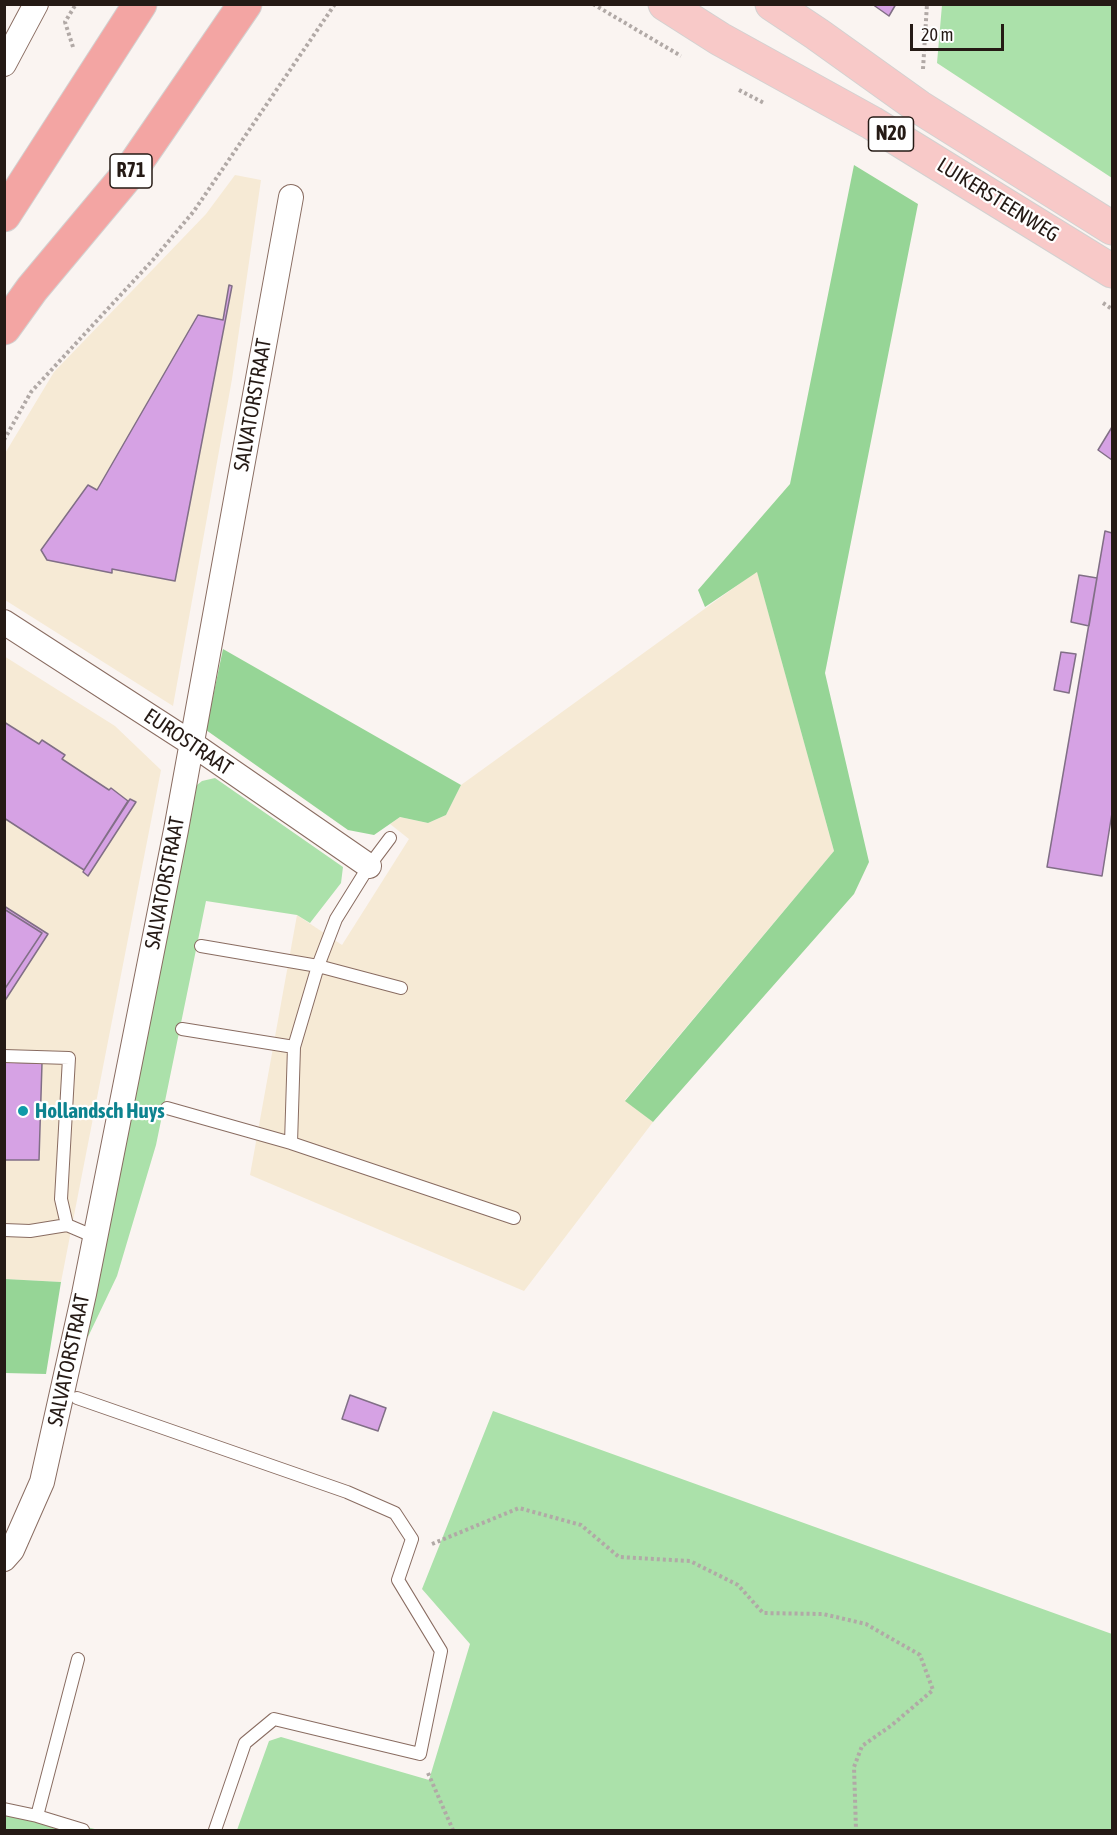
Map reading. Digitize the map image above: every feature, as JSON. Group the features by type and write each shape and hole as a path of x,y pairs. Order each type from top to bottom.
{"highway":[{"path":"4,215 140,4"},
{"name":"R71","path":"4,328 32,290 129,173 245,4"}],"main road":[{"name":"LUIKERSTEENWEG","path":"665,4 720,39 872,123 1113,271"},
{"name":"LUIKERSTEENWEG","path":"772,4 920,107 1113,228"}],"street":[{"path":"4,64 36,4"},
{"name":"SALVATORSTRAAT","path":"4,1559 12,1550 42,1482 95,1237 174,841 291,197"},
{"name":"EUROSTRAAT","path":"4,622 191,743 369,866"}],"lane":[{"path":"291,1143 294,1047 318,966 336,919 369,866 390,838"},
{"path":"201,946 318,966 401,988"},
{"path":"182,1029 294,1047"},
{"path":"4,1056 69,1058 61,1199 67,1225"},
{"path":"167,1108 291,1143 514,1218"},
{"path":"4,1230 30,1231 67,1225 95,1237"},
{"path":"77,1398 347,1492 395,1513 412,1539 398,1581 441,1651 420,1754 274,1719 245,1743 215,1830"},
{"path":"37,1816 78,1659"},
{"path":"4,1809 83,1830"}],"path":[{"path":"73,47 65,22 76,4"},
{"path":"4,440 31,392 152,261 194,211 335,4"},
{"path":"593,4 684,57"},
{"path":"923,70 927,4"},
{"path":"734,87 764,104"},
{"path":"1103,303 1113,309"},
{"path":"407,1555 519,1508 581,1525 619,1557 690,1561 738,1585 763,1613 823,1614 866,1624 920,1655 933,1690 892,1725 862,1746 854,1767 856,1830"},
{"path":"420,1754 453,1830"}],"shaded area":[{"path":"235,175 261,180 232,379 173,706 5,600 4,455 54,372 206,214"},
{"path":"757,571 834,851 625,1100 653,1122 524,1291 250,1175 297,915 342,945 409,839 390,824 400,817 428,823 446,815 461,785"},
{"path":"4,656 115,726 161,770 61,1282 5,1279"}],"green space":[{"path":"942,5 1112,5 1112,178 937,63"},
{"path":"854,165 918,204 825,673 869,862 854,894 653,1122 625,1101 834,851 757,572 705,607 698,590 790,484"},
{"path":"223,649 461,785 446,815 428,823 400,817 374,835 348,830 206,730"},
{"path":"215,778 343,867 341,883 310,923 297,915 206,901 156,1145 117,1276 87,1339 192,789 202,781"},
{"path":"5,1279 61,1282 46,1374 5,1373"},
{"path":"493,1411 1112,1634 1112,1830 237,1830 269,1741 281,1737 429,1780 470,1644 422,1589"},
{"path":"5,1808 99,1830 5,1830"}],"building":[{"path":"872,4 896,4 889,16"},
{"path":"229,285 232,286 175,581 112,569 112,573 47,560 41,550 88,485 97,490 198,315 223,320"},
{"path":"1112,427 1112,460 1098,450"},
{"path":"1105,531 1112,533 1112,813 1102,876 1047,867"},
{"path":"1079,575 1097,578 1089,626 1071,622"},
{"path":"1061,652 1076,654 1069,693 1054,690"},
{"path":"4,722 39,744 42,740 65,755 62,759 109,790 111,788 128,801 84,870 4,818"},
{"path":"130,799 136,802 88,876 83,872 84,870"},
{"path":"4,906 48,934 4,1002 4,990 42,933 4,909"},
{"path":"4,909 42,933 4,990"},
{"name":"Hollandsch Huys","path":"4,1062 42,1063 39,1160 5,1160 5,1194"},
{"path":"350,1395 386,1408 378,1431 342,1419"}],"place":[{"name":"Hollandsch Huys","path":"23,1111"}]}
